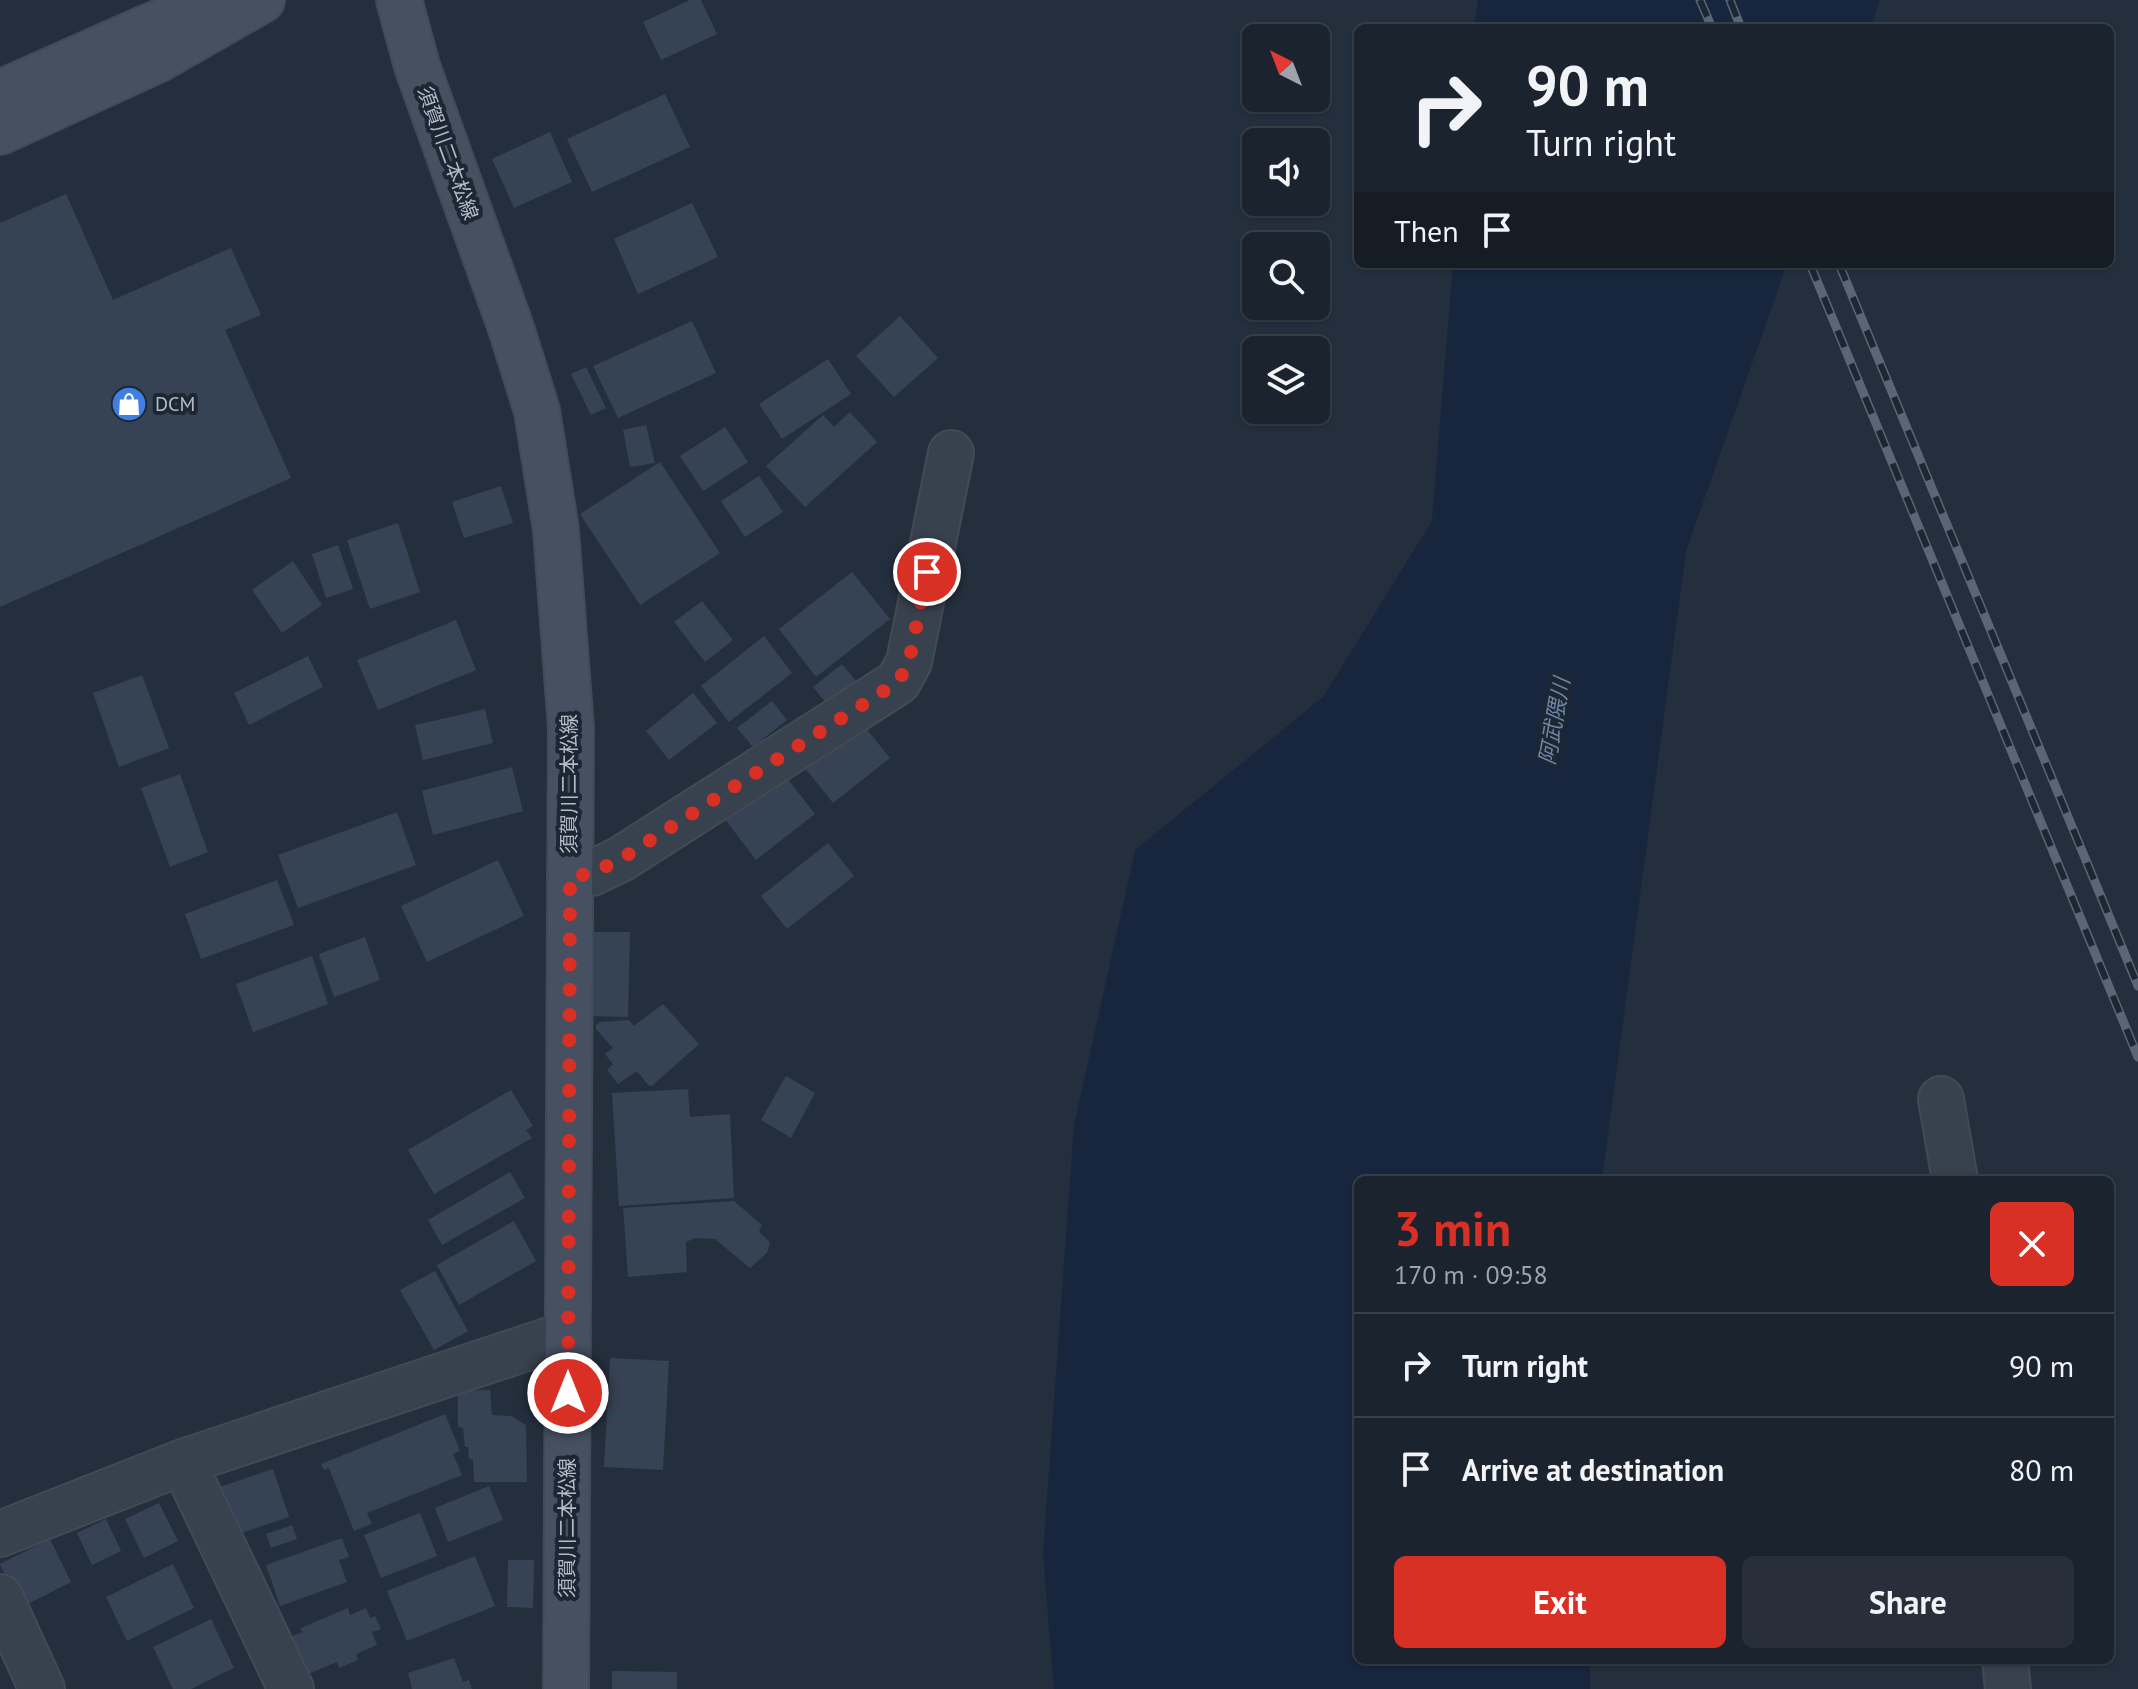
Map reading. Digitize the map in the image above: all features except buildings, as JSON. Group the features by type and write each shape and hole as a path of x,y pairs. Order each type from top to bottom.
{"main road":[{"path":"1,99 144,29 215,0"},
{"path":"1,99 159,59 262,0"},
{"name":"須賀川二本松線","path":"399,0 417,66 511,328 537,411 556,530 571,728 566,1689"}],"street":[{"path":"570,877 592,873 621,859 898,682 909,662 951,453"},
{"path":"1941,1099 1954,1176"},
{"path":"0,1534 183,1462 568,1334"},
{"path":"183,1462 291,1689"},
{"path":"0,1597 42,1689"},
{"path":"2005,1664 2008,1689"}],"water":[{"path":"1478,0 1880,0 1872,24 1474,24"},
{"name":"阿武隈川","path":"1453,268 1786,268 1686,551 1603,1176 1354,1176 1354,1664 1590,1664 1590,1689 1054,1689 1043,1554 1074,1125 1135,850 1323,697 1432,521"}],"railway":[{"path":"1700,0 1710,24"},
{"path":"1730,0 1739,24"},
{"path":"1812,268 2138,1057"},
{"path":"1841,268 2138,986"}],"place":[{"name":"DCM","path":"129,404"}],"route":[{"path":"568,1393 570,877 592,873 621,859 898,682 909,662 927,572"}]}
